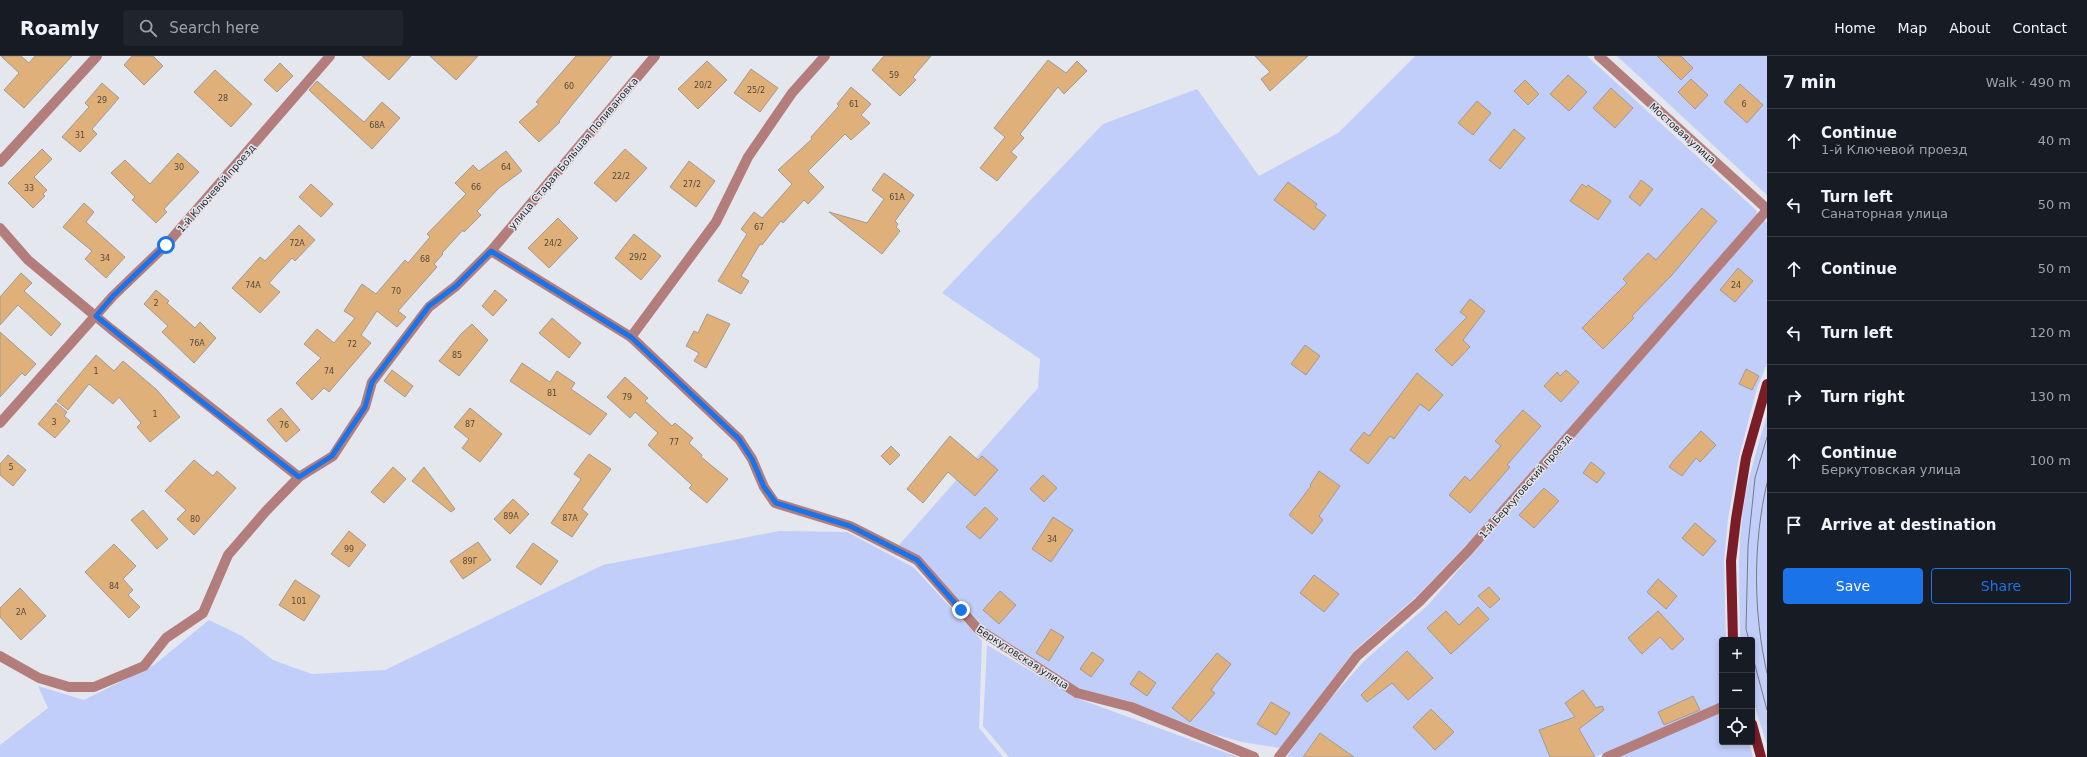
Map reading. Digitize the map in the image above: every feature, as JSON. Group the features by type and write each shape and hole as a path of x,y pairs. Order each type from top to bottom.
{"main road":[{"path":"1733,637 1731,561 1736,519 1746,458 1767,384"},
{"path":"1755,735 1761,757"}],"street":[{"path":"0,162 97,56"},
{"name":"1-й Ключевой проезд","path":"0,423 113,296 166,245 330,56"},
{"name":"улица Старая Большая Поливановка","path":"0,656 39,678 69,687 94,687 144,666 166,638 204,613 228,555 266,511 299,477 332,456 365,407 372,382 429,306 456,286 491,251 655,56"},
{"path":"491,251 631,337 716,222 748,157 792,93 825,56"},
{"name":"Мостовая улица","path":"1599,56 1767,210"},
{"name":"1-й Беркутовский проезд","path":"1279,757 1357,656 1419,602 1468,551 1767,210"},
{"path":"0,228 28,260 196,397 299,477"},
{"name":"Беркутовская улица","path":"631,337 739,439 752,459 764,487 776,503 850,526 917,560 978,629 1077,693 1130,707 1254,757"},
{"path":"1607,757 1719,708"}],"shaded area":[{"path":"1415,56 1587,56 1757,211 1756,218 1471,540 1417,596 1354,651 1280,748 1242,742 1213,734 1129,701 1078,689 984,627 920,557 899,545 1038,388 1040,359 942,293 1103,124 1197,89 1259,176 1338,133"},
{"path":"1617,56 1767,56 1767,195"},
{"path":"1764,220 1767,223 1767,364 1757,388 1739,457 1728,519 1724,561 1726,637 1719,637 1719,705 1595,757 1287,757 1314,717 1364,661 1428,605"},
{"path":"1767,415 1767,745 1755,707 1755,637 1740,637 1740,635 1740,533 1746,492"},
{"path":"779,531 847,532 913,567 982,641 979,728 1003,757 0,757 0,745 48,708 38,686 84,700 154,665 209,620 242,636 273,660 312,674 385,670 603,565"},
{"path":"987,645 1079,699 1238,757 1009,757 983,726"},
{"path":"1719,713 1719,745 1750,745 1753,757 1615,757"}],"building":[{"path":"1,56 21,56 29,63 35,56 72,56 24,108 4,90 19,73"},
{"path":"132,56 153,56 163,66 144,85 124,65"},
{"path":"362,56 411,56 389,80"},
{"path":"430,56 478,56 456,80"},
{"path":"576,56 612,56 559,121 560,122 539,142 519,122 539,104 536,102"},
{"path":"884,56 931,56 913,77 916,80 900,96 872,70"},
{"path":"1255,56 1308,56 1270,91 1261,79 1270,72"},
{"path":"1657,56 1681,56 1693,68 1681,80"},
{"path":"1048,60 1066,73 1077,61 1087,71 1064,94 1058,87 1020,134 1024,138 1011,152 1017,157 997,181 980,168 1005,137 994,128"},
{"path":"707,61 727,80 698,109 678,89"},
{"path":"280,63 293,76 277,92 264,80"},
{"path":"751,69 778,88 760,112 734,93"},
{"path":"215,70 252,104 231,127 194,92"},
{"path":"1568,75 1587,92 1569,111 1550,94"},
{"path":"1691,79 1708,95 1695,109 1678,92"},
{"path":"1525,80 1539,94 1528,105 1514,91"},
{"path":"317,81 364,122 382,102 400,118 372,149 309,90"},
{"path":"102,83 119,98 92,129 97,134 80,152 62,137 89,107 85,103"},
{"path":"1740,84 1763,105 1747,123 1724,102"},
{"path":"851,87 871,104 861,115 870,123 851,140 845,134 808,171 824,187 808,204 804,200 783,223 781,221 762,245 760,244 741,276 749,281 741,294 718,281 747,234 741,229 754,212 762,218 792,184 778,170 812,139 811,137 839,106 837,104"},
{"path":"1611,88 1633,108 1615,128 1593,108"},
{"path":"1477,101 1491,113 1473,135 1458,123"},
{"path":"1514,129 1525,138 1500,169 1489,160"},
{"path":"42,149 52,159 34,177 47,190 43,194 45,196 33,208 8,183"},
{"path":"625,149 647,168 616,202 594,183"},
{"path":"506,151 522,171 499,188 477,211 481,215 464,232 463,230 442,253 443,254 434,264 437,267 398,311 406,317 397,327 377,311 361,335 371,343 329,392 324,388 312,400 296,383 321,358 304,344 317,329 334,343 355,318 344,311 362,284 376,294 405,260 408,263 430,237 427,234 466,194 455,183 473,165 479,171"},
{"path":"178,153 199,172 164,209 167,212 156,223 132,200 135,197 111,173 125,160 150,184"},
{"path":"689,161 715,181 696,207 670,187"},
{"path":"884,173 914,195 895,221 898,224 896,227 900,231 882,254 829,212 867,223 884,199 872,190"},
{"path":"1641,180 1653,189 1640,206 1629,197"},
{"path":"1288,182 1317,204 1315,207 1326,215 1314,230 1274,200"},
{"path":"311,184 333,204 321,217 299,197"},
{"path":"1582,184 1586,187 1588,185 1611,201 1598,220 1570,201"},
{"path":"84,203 94,212 86,222 125,257 106,278 85,259 92,251 63,227"},
{"path":"1702,208 1717,221 1672,275 1632,316 1634,318 1603,349 1582,328 1627,283 1623,279 1648,253 1656,260"},
{"path":"558,218 578,238 549,268 528,248"},
{"path":"299,225 315,240 295,261 292,258 269,283 280,292 260,313 232,288 260,257 265,261"},
{"path":"634,234 661,256 641,280 615,258"},
{"path":"1738,268 1753,281 1735,302 1720,290"},
{"path":"21,273 32,283 24,291 61,324 51,336 18,305 0,325 0,297"},
{"path":"156,290 169,301 167,303 195,328 200,322 216,338 194,363 162,332 168,326 144,304"},
{"path":"495,290 507,300 493,316 482,306"},
{"path":"1470,299 1485,311 1463,340 1470,347 1452,366 1435,350 1467,317 1460,312"},
{"path":"707,314 730,324 706,368 694,361 699,353 686,346 694,331 698,333"},
{"path":"552,318 581,343 569,358 539,333"},
{"path":"472,324 488,340 459,376 439,361 461,334"},
{"path":"0,332 36,364 25,376 22,373 0,397"},
{"path":"1305,345 1320,356 1306,375 1291,364"},
{"path":"96,355 114,371 123,361 157,390 180,417 150,442 137,427 141,423 119,397 113,404 89,384 68,410 57,401"},
{"path":"522,363 550,382 557,371 575,383 571,389 607,414 590,435 510,381"},
{"path":"1746,369 1759,376 1752,390 1739,384"},
{"path":"392,370 413,386 405,397 384,381"},
{"path":"1566,370 1579,382 1561,402 1544,386 1557,372 1560,376"},
{"path":"1417,373 1443,395 1429,411 1420,404 1394,439 1390,436 1368,464 1350,450 1364,432 1369,436"},
{"path":"625,377 648,398 645,401 672,426 675,423 693,438 689,443 702,455 701,457 728,479 707,503 689,488 692,485 648,445 658,433 635,412 630,418 607,397"},
{"path":"56,403 67,412 64,416 70,421 55,438 38,424"},
{"path":"281,408 300,430 286,442 267,420"},
{"path":"470,408 502,434 480,462 462,448 469,439 454,427"},
{"path":"1523,410 1541,426 1507,465 1510,467 1470,513 1449,495 1465,476 1470,481 1501,446 1495,441"},
{"path":"1701,431 1716,445 1700,462 1696,458 1682,476 1669,467"},
{"path":"950,436 978,460 982,456 998,470 975,496 948,472 923,503 907,489"},
{"path":"891,446 900,455 890,465 881,456"},
{"path":"589,454 611,469 582,509 588,514 572,537 551,523 581,479 574,474"},
{"path":"8,455 26,470 13,486 0,475 0,464"},
{"path":"194,460 213,476 217,471 236,488 194,535 177,519 186,510 165,491"},
{"path":"1591,462 1605,473 1597,483 1583,473"},
{"path":"393,467 406,479 384,503 371,492"},
{"path":"424,467 455,509 451,512 412,481"},
{"path":"1319,471 1340,486 1319,516 1323,520 1312,534 1289,515 1311,486 1310,485"},
{"path":"1043,475 1057,488 1044,502 1030,489"},
{"path":"1544,488 1559,501 1534,528 1519,515"},
{"path":"513,499 529,514 510,534 494,519"},
{"path":"985,507 998,519 980,539 966,527"},
{"path":"143,510 168,539 157,549 131,520"},
{"path":"1053,517 1073,530 1051,562 1032,549"},
{"path":"1695,523 1716,541 1703,556 1682,538"},
{"path":"349,531 366,545 349,567 331,554"},
{"path":"478,542 491,560 463,579 450,561"},
{"path":"533,543 558,561 541,585 516,567"},
{"path":"114,544 136,566 123,579 133,590 128,595 140,607 129,618 85,572"},
{"path":"1314,575 1339,594 1324,612 1300,593"},
{"path":"1658,579 1677,596 1666,609 1647,592"},
{"path":"295,580 320,596 304,621 279,605"},
{"path":"1489,587 1500,599 1490,608 1478,596"},
{"path":"20,588 46,616 21,640 0,617 0,608"},
{"path":"1000,591 1016,605 999,624 983,610"},
{"path":"1478,607 1489,619 1451,654 1427,628 1446,611 1459,625"},
{"path":"1658,611 1684,639 1672,650 1660,637 1642,654 1628,638"},
{"path":"1051,629 1064,637 1049,661 1036,653"},
{"path":"1407,651 1433,678 1408,700 1392,683 1367,702 1361,695"},
{"path":"1092,652 1104,660 1091,677 1080,669"},
{"path":"1217,653 1231,664 1211,690 1215,693 1190,722 1172,708"},
{"path":"1139,671 1156,683 1147,696 1130,684"},
{"path":"1583,690 1596,708 1602,706 1604,710 1579,729 1595,757 1550,757 1539,730 1575,717 1565,703"},
{"path":"1693,696 1700,710 1664,725 1658,712"},
{"path":"1271,702 1290,713 1276,735 1257,724"},
{"path":"1431,709 1454,732 1435,750 1413,727"},
{"path":"1320,733 1354,757 1303,757"}],"tram line":[{"path":"1748,637 1746,629 1748,546 1755,478 1767,437"},
{"path":"1767,483 1759,529 1756,578 1759,626 1767,673"},
{"path":"1755,665 1767,710"}],"route":[{"path":"166,245 113,296 96,316 110,329 299,477 332,456 365,407 372,382 429,306 456,286 491,251 631,337 739,439 752,459 764,487 776,503 850,526 917,560 961,610"}]}
